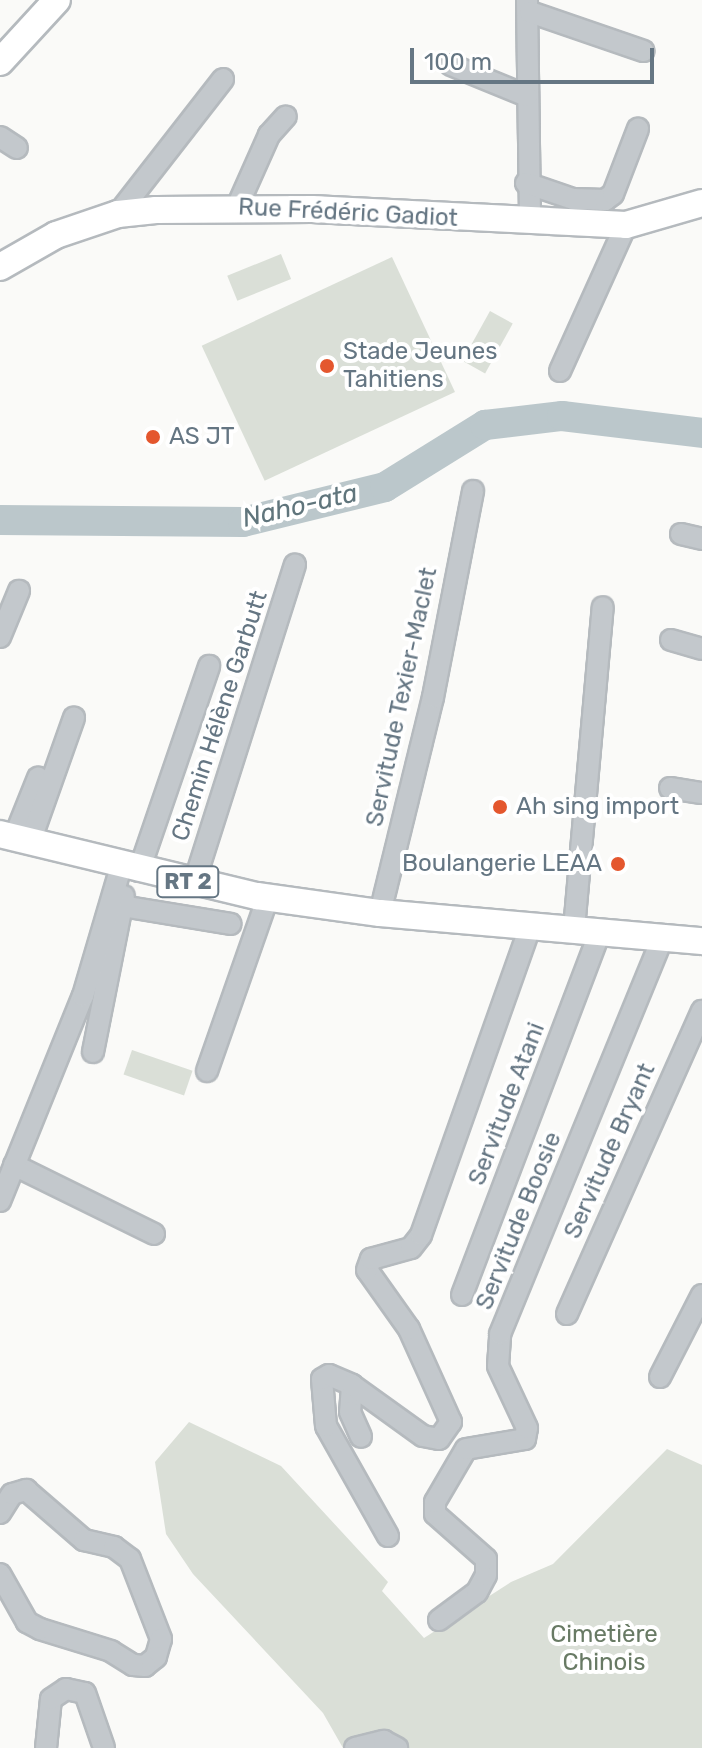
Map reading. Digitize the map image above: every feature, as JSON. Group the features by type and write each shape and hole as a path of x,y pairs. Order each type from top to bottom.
{"main road":[{"path":"2,55 57,0"},
{"name":"Rue Frédéric Gadiot","path":"1,265 37,243 118,214 237,207 626,225 702,203"},
{"name":"RT 2","path":"15,838 130,869 268,897 380,913 702,941"}],"street":[{"path":"530,221 526,183 529,6 643,51"},
{"path":"451,65 527,96"},
{"path":"118,214 223,79"},
{"path":"237,207 269,135 286,116"},
{"path":"526,183 573,199 605,200 613,194 638,129"},
{"path":"560,371 626,225"},
{"name":"Servitude Texier-Maclet","path":"380,913 433,697 473,491"},
{"path":"681,534 702,539"},
{"name":"Chemin Hélène Garbutt","path":"194,883 295,565"},
{"path":"0,637 19,591"},
{"name":"Servitude Atani","path":"462,1295 587,930 603,607"},
{"path":"671,640 702,649"},
{"path":"0,1201 83,996 209,666"},
{"path":"15,838 69,717"},
{"path":"670,788 702,793"},
{"path":"93,1052 130,869"},
{"path":"207,1071 268,897"},
{"path":"122,906 231,924"},
{"path":"388,1536 326,1426 322,1379 329,1375 352,1385 423,1436 439,1439 451,1422 409,1329 367,1270 371,1259 411,1248 421,1235 531,925"},
{"name":"Servitude Boosie","path":"439,1620 477,1592 486,1575 486,1559 435,1514 435,1502 466,1449 525,1439 527,1428 498,1366 500,1334 663,937"},
{"name":"Servitude Bryant","path":"567,1314 702,1011"},
{"path":"14,1165 154,1234"},
{"path":"660,1377 702,1295"},
{"path":"352,1385 350,1412 361,1437"},
{"path":"0,1513 12,1494 26,1490 84,1540 102,1544 130,1559 140,1576 161,1639 153,1661 145,1666 27,1622 0,1574"},
{"path":"46,1748 51,1699 66,1689 85,1693 104,1748"},
{"path":"355,1748 384,1741 397,1748"}],"green space":[{"path":"281,254 291,279 237,301 227,276"},
{"name":"Stade Jeunes Tahitiens","path":"392,257 455,392 265,481 202,346"},
{"path":"490,311 513,324 485,373 462,361"},
{"path":"132,1050 193,1071 184,1095 124,1075"},
{"name":"Cimetière Chinois","path":"189,1422 281,1466 388,1582 382,1591 424,1638 511,1582 553,1564 667,1449 702,1465 702,1748 343,1748 323,1713 193,1574 166,1534 155,1462"}],"waterway":[{"name":"Naho-ata","path":"0,520 243,522 385,487 485,425 562,416 702,433"}],"place":[{"name":"Stade Jeunes Tahitiens","path":"327,366"},
{"name":"AS JT","path":"153,437"},
{"name":"Ah sing import","path":"500,807"},
{"name":"Boulangerie LEAA","path":"618,864"}]}
